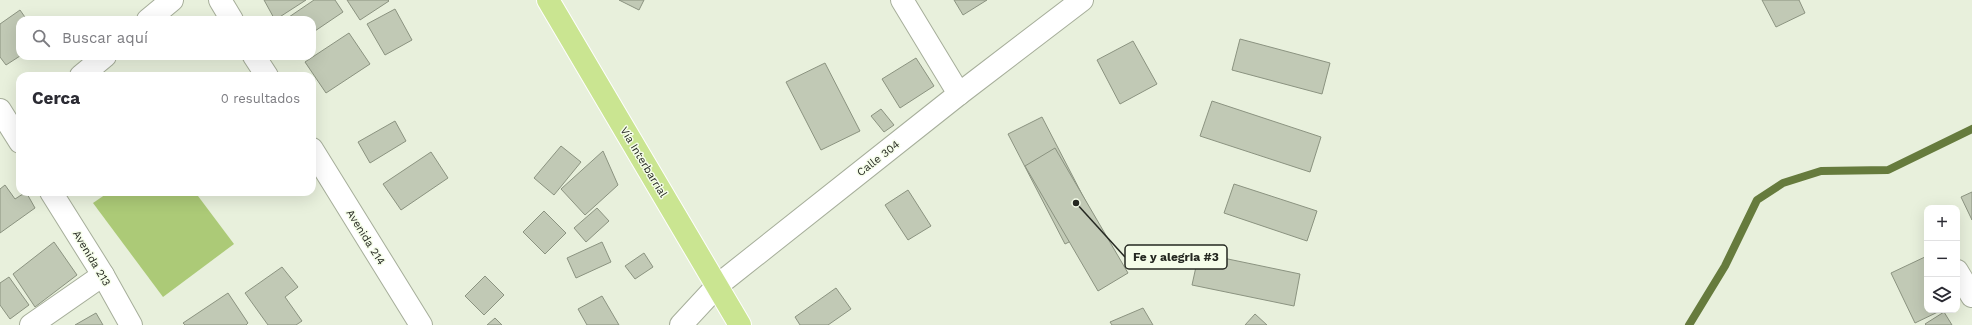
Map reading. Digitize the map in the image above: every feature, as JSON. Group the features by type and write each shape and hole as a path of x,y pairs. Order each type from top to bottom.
{"main road":[{"name":"Vía Interbarrial","path":"548,0 718,285 740,325"}],"street":[{"path":"153,16 172,0"},
{"path":"220,0 230,16"},
{"path":"902,0 959,94"},
{"name":"Calle 304","path":"681,325 718,285 959,94 1082,0"},
{"path":"86,72 100,60"},
{"path":"257,60 264,72"},
{"path":"0,110 13,136"},
{"name":"Avenida 214","path":"316,155 421,325"},
{"name":"Avenida 213","path":"54,196 103,275 131,325"},
{"path":"31,325 103,275"},
{"path":"1960,276 1972,296"}],"green space":[{"path":"103,196 198,196 234,244 163,297 93,203"}],"building":[{"path":"264,0 306,0 281,16 273,16"},
{"path":"314,0 335,0 343,12 316,30 316,16 290,16"},
{"path":"347,0 388,0 389,1 360,20"},
{"path":"619,0 644,0 639,10"},
{"path":"954,0 987,0 963,15"},
{"path":"1762,0 1799,0 1805,13 1776,27"},
{"path":"395,9 412,40 385,55 367,24"},
{"path":"20,10 24,16 16,16 16,59 6,65 0,57 0,24"},
{"path":"349,33 370,64 326,93 316,78 316,72 312,72 305,62 308,60 316,60 316,55"},
{"path":"1240,39 1330,63 1322,94 1232,70"},
{"path":"1133,41 1157,84 1120,104 1097,60"},
{"path":"916,58 934,86 900,108 882,79"},
{"path":"825,63 860,131 821,150 786,82"},
{"path":"1212,101 1321,137 1310,172 1200,136"},
{"path":"881,109 894,125 884,132 871,116"},
{"path":"1042,117 1099,227 1065,244 1008,134"},
{"path":"395,121 406,141 370,163 358,142"},
{"path":"561,146 581,162 554,195 534,178"},
{"path":"1055,148 1128,273 1098,291 1025,166"},
{"path":"603,151 618,185 585,215 561,189"},
{"path":"431,152 448,178 401,210 383,184"},
{"path":"1234,184 1317,211 1307,241 1224,213"},
{"path":"5,185 15,199 20,196 28,196 35,208 0,233 0,189"},
{"path":"908,190 931,226 908,240 885,205"},
{"path":"1972,192 1972,220 1961,197"},
{"path":"597,208 609,221 586,242 574,228"},
{"path":"544,211 566,233 545,254 523,232"},
{"path":"54,242 77,275 35,307 13,274"},
{"path":"602,242 611,262 576,278 567,258"},
{"path":"644,253 653,267 635,279 625,266"},
{"path":"1199,253 1300,274 1294,306 1192,285"},
{"path":"1924,257 1924,313 1936,313 1915,323 1891,273"},
{"path":"282,267 298,287 285,297 302,321 296,325 268,325 245,293"},
{"path":"485,276 504,295 484,315 465,296"},
{"path":"9,277 29,305 10,319 0,305 0,283"},
{"path":"836,288 851,309 828,325 800,325 795,317"},
{"path":"228,293 248,323 246,325 185,325 183,323"},
{"path":"602,296 619,325 587,325 578,309"},
{"path":"1143,308 1153,325 1112,325 1110,322"},
{"path":"96,313 103,325 75,325"},
{"path":"1945,313 1952,325 1926,325 1925,324"},
{"path":"1255,314 1267,325 1245,325"},
{"path":"495,318 502,325 487,325"}],"waterway":[{"path":"1689,325 1725,266 1757,200 1783,183 1821,171 1888,170 1972,129"}],"place":[{"name":"Fe y alegria #3","path":"1076,203"}]}
